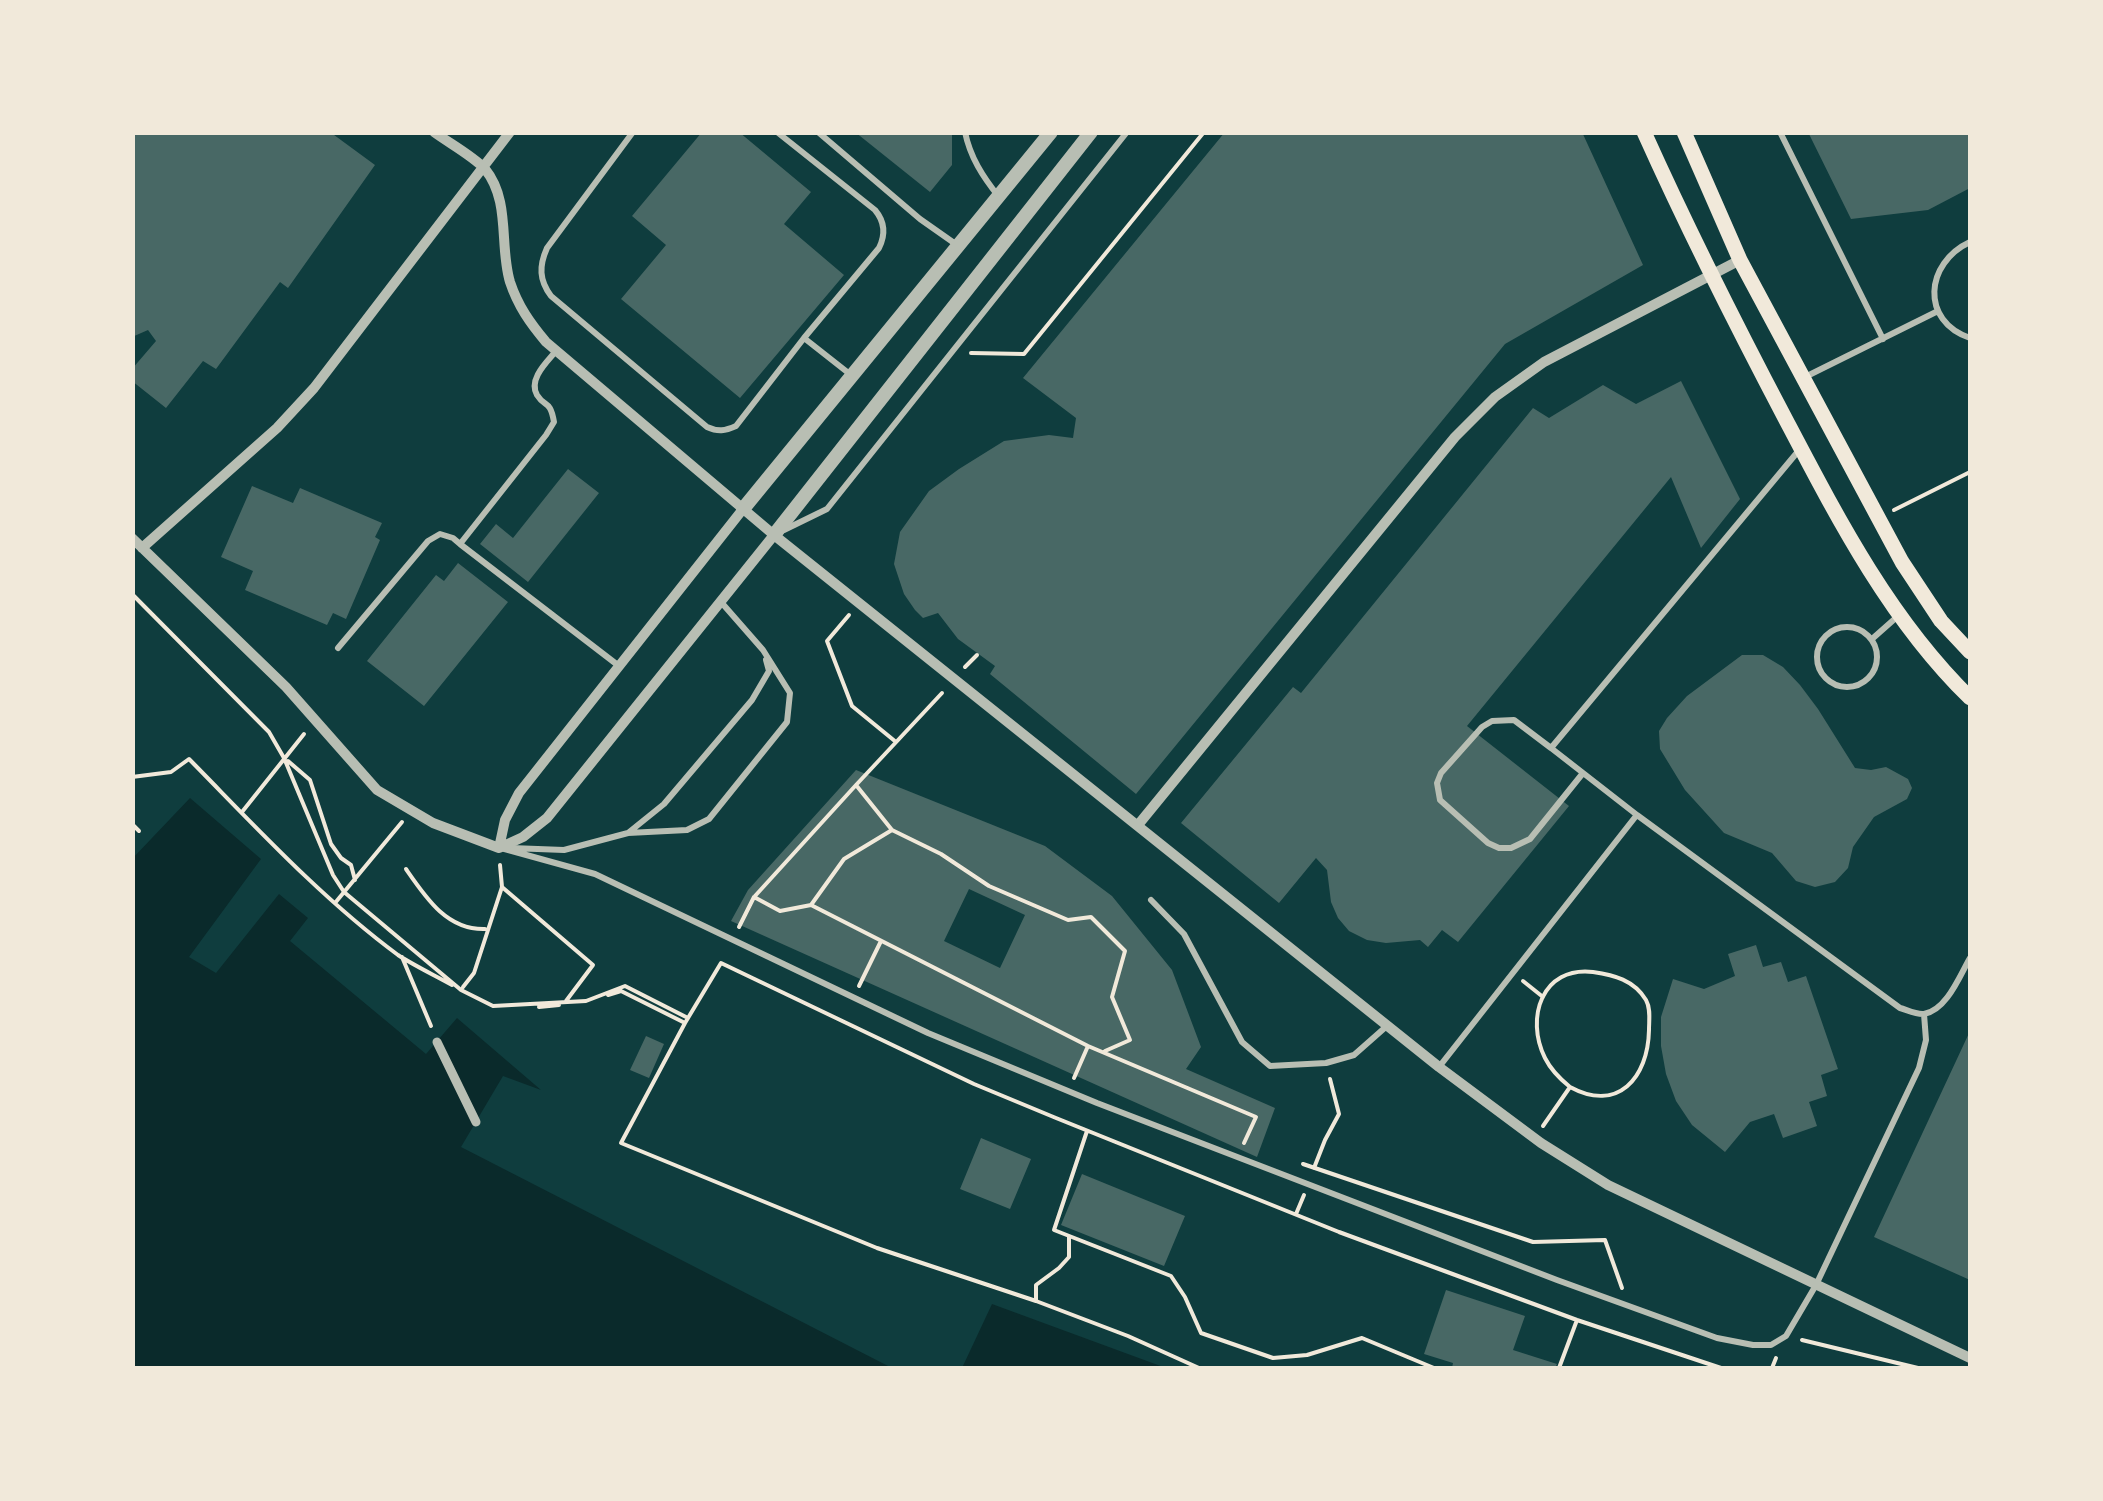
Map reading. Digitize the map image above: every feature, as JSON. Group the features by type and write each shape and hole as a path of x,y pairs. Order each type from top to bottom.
{"main road":[{"path":"1644,132 1709,274 1872,577 1915,638 1970,698"},
{"path":"1684,132 1740,260 1902,562 1941,621 1970,652"}],"street":[{"path":"434,132 484,168 497,192 509,279 524,314 556,351 774,535 1138,826 1440,1066 1535,1138 1608,1185 1970,1358"},
{"path":"142,548 277,428 314,388 510,132"},
{"path":"499,848 505,820 519,793 743,509 1051,132"},
{"path":"132,538 286,687 377,790 433,823 499,848 523,837 546,818 1091,132"},
{"path":"1138,826 1455,437 1495,397 1544,362 1740,260"},
{"path":"437,1042 476,1122"}],"lane":[{"path":"633,132 547,248 542,260 544,286 551,296 716,431 736,426 884,239 882,218 875,210 778,132"},
{"path":"818,132 958,246"},
{"path":"965,132 971,155 999,196"},
{"path":"774,535 827,509 1127,132"},
{"path":"1780,132 1883,338"},
{"path":"1970,242 1954,250 1942,263 1934,294 1938,311 1948,324 1970,338"},
{"path":"1802,378 1938,311"},
{"path":"804,338 852,376"},
{"path":"460,544 554,422 551,407 537,396 534,383 556,351"},
{"path":"1551,748 1800,448"},
{"path":"338,648 428,541 440,534 453,538 619,666"},
{"path":"499,848 564,850 628,833 688,830 709,819 787,722 790,693 763,650 720,602"},
{"path":"1872,639 1900,616"},
{"path":"1848,627 1872,639 1877,665 1867,680 1851,687 1826,679 1817,654 1824,638 1848,627"},
{"path":"628,833 664,804 752,700 769,670 763,650"},
{"path":"1583,773 1530,839 1510,848 1488,843 1440,800 1437,782 1482,727 1492,720 1514,720 1551,748 1583,773 1637,816 1900,1008 1924,1014 1936,1008 1970,958"},
{"path":"1440,1066 1637,816"},
{"path":"499,848 594,874 928,1033 1097,1103 1556,1280 1717,1338 1752,1346 1771,1345 1786,1336 1816,1284 1918,1068 1926,1040 1924,1014"},
{"path":"1151,900 1184,934 1242,1042 1270,1066 1326,1063 1354,1055 1388,1025"}],"path":[{"path":"971,353 1024,354 1204,132"},
{"path":"1878,518 1970,472"},
{"path":"132,594 269,732 344,892 462,989"},
{"path":"860,603 827,642 852,706 896,742"},
{"path":"965,668 977,655"},
{"path":"740,924 754,898 953,681"},
{"path":"242,812 315,720"},
{"path":"284,758 310,780 331,844 340,858 351,865 355,880"},
{"path":"132,777 171,772 189,759 335,903 402,957 474,997 505,1006 545,1007 622,991 686,1021"},
{"path":"856,785 892,830 941,854 989,886 1068,920 1091,916 1124,952 1112,997 1130,1040 1103,1052"},
{"path":"335,903 411,810"},
{"path":"132,824 139,831"},
{"path":"810,905 844,859 892,830"},
{"path":"462,989 474,973 502,887 499,848"},
{"path":"406,869 444,916 471,929 486,929"},
{"path":"502,887 592,965 564,1003"},
{"path":"754,898 780,910 810,905 1103,1052 1256,1116 1243,1144"},
{"path":"858,989 881,941"},
{"path":"402,957 437,1042"},
{"path":"1199,1368 1036,1301 876,1248 622,1143 721,962 974,1084 1087,1130 1339,1232 1577,1320 1721,1368"},
{"path":"1577,971 1627,981 1646,1000 1649,1011 1645,1058 1635,1080 1615,1094 1603,1096 1591,1096 1570,1087 1550,1068 1540,1044 1537,1027 1543,996 1549,986 1577,971"},
{"path":"1512,973 1543,996"},
{"path":"1324,1140 1339,1114 1326,1063"},
{"path":"1535,1138 1570,1087"},
{"path":"1087,1130 1054,1230 1171,1276 1201,1332 1274,1358 1307,1355 1362,1338 1434,1368"},
{"path":"1296,1162 1533,1242 1605,1240 1622,1288"},
{"path":"1036,1301 1036,1285 1069,1257 1069,1236"},
{"path":"1560,1368 1577,1320"},
{"path":"1786,1336 1918,1368"}],"water":[{"path":"190,798 261,859 189,957 216,973 279,894 308,918 290,941 426,1054 457,1018 541,1090 503,1076 461,1147 892,1368 133,1368 132,859"},
{"path":"992,1304 1166,1368 962,1368"}],"building":[{"path":"132,132 330,132 375,165 288,288 280,282 216,369 203,361 166,408 132,381 132,369 156,341 148,330 132,337"},
{"path":"702,132 739,132 811,192 784,224 844,275 740,398 621,299 666,245 632,216"},
{"path":"855,132 952,132 952,165 930,192"},
{"path":"1225,132 1582,132 1643,265 1505,344 1136,794 990,674 995,666 958,639 938,613 923,618 904,594 894,564 900,532 929,491 959,469 1004,441 1049,435 1073,438 1076,418 1023,378"},
{"path":"1808,132 1970,132 1970,188 1928,210 1851,219"},
{"path":"1681,381 1740,499 1701,548 1671,477 1467,726 1569,806 1458,942 1442,930 1428,947 1420,940 1386,943 1367,940 1349,931 1331,902 1327,870 1316,858 1279,903 1181,823 1293,687 1301,693 1533,408 1549,418 1603,385 1636,404"},
{"path":"568,469 599,493 528,582 480,544 496,524 513,538"},
{"path":"252,486 293,503 300,488 382,523 375,537 380,540 346,619 333,613 327,625 245,590 253,571 221,557"},
{"path":"458,563 508,602 424,706 367,661 436,575 444,581"},
{"path":"1742,655 1763,655 1783,667 1818,709 1855,768 1886,767 1908,779 1912,788 1907,799 1874,817 1853,847 1848,868 1835,882 1815,887 1796,881 1772,853 1724,833 1685,790 1660,749 1659,731 1667,718 1687,696"},
{"path":"856,770 1045,846 1112,896 1172,970 1201,1047 1186,1069 1275,1108 1257,1157 731,921 748,890","holes":["969,889 1025,915 1000,968 944,941"]},
{"path":"1756,945 1763,967 1781,962 1788,982 1806,976 1838,1069 1821,1075 1827,1096 1809,1102 1817,1126 1783,1138 1774,1114 1750,1122 1725,1152 1692,1125 1676,1101 1661,1046 1661,1017 1673,979 1704,989 1735,976 1728,954"},
{"path":"1970,1031 1970,1280 1874,1237"},
{"path":"646,1036 664,1044 649,1078 630,1070"},
{"path":"981,1138 1031,1159 1010,1209 960,1189"},
{"path":"1082,1174 1185,1216 1164,1266 1061,1225"},
{"path":"1446,1290 1525,1316 1513,1350 1557,1364 1555,1368 1452,1368 1453,1363 1424,1354"}]}
